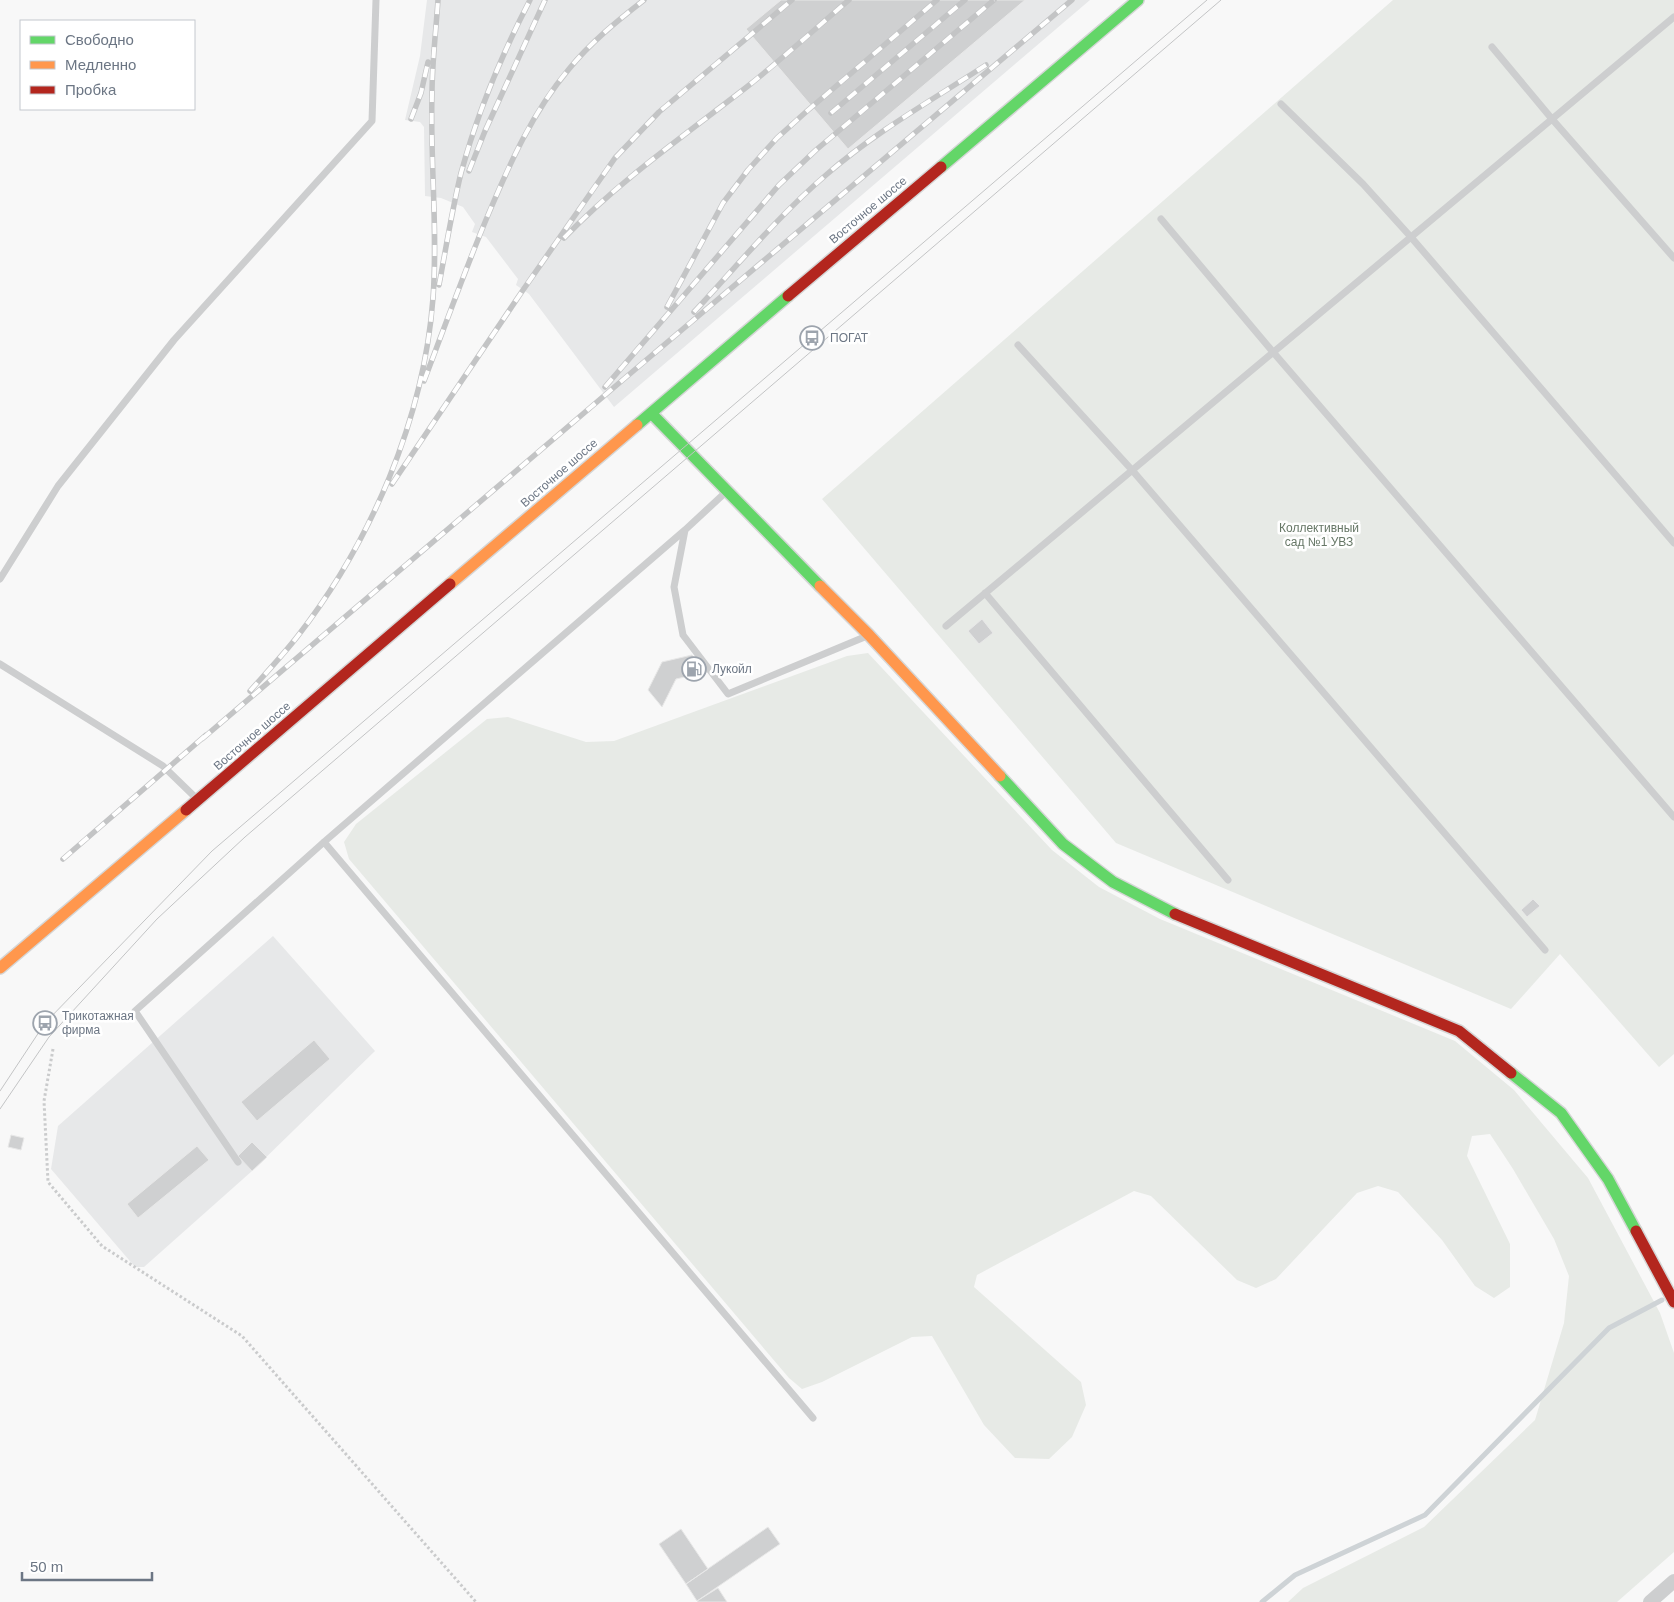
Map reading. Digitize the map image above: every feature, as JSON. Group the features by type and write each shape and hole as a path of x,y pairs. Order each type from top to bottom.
{"main road":[{"name":"Восточное шоссе","path":"0,968 650,413 1138,0"},
{"path":"650,413 869,635 1063,844 1113,882 1167,912 1459,1031 1561,1113 1608,1179 1674,1302"}],"street":[{"path":"1650,1602 1674,1581"}],"lane":[{"path":"0,579 58,486 174,340 372,121 376,0"},
{"path":"946,626 1674,17"},
{"path":"1492,47 1552,119 1674,258"},
{"path":"1281,104 1362,184 1410,236 1674,543"},
{"path":"1161,219 1273,352 1674,817"},
{"path":"1018,344 1132,470 1545,950"},
{"path":"238,1162 135,1011 324,842 685,530 727,490"},
{"path":"685,530 674,587 683,635 728,694 869,635"},
{"path":"985,593 1228,880"},
{"path":"0,664 163,766 198,800"},
{"path":"324,842 814,1418"}],"path":[{"path":"53,1049 44,1102 48,1182 102,1246 242,1336 476,1602"}],"shaded area":[{"path":"427,0 1090,0 614,407 529,294 516,285 518,279 486,237 472,232 475,224 463,207 441,198 425,196 424,127 420,122 405,120 420,56"},
{"path":"273,936 375,1051 252,1171 144,1267 135,1267 51,1169 58,1126"}],"green space":[{"name":"Коллективный сад №1 УВЗ","path":"1393,0 1674,0 1674,1054 1659,1067 1560,954 1511,1009 1116,843 822,499"},
{"path":"868,653 1052,850 1099,887 1160,919 1455,1041 1514,1090 1588,1178 1660,1313 1674,1353 1674,1552 1617,1602 1288,1602 1303,1588 1424,1527 1535,1420 1564,1323 1569,1276 1554,1239 1490,1134 1472,1136 1467,1156 1510,1244 1510,1287 1494,1298 1475,1286 1442,1240 1398,1192 1378,1186 1357,1193 1276,1279 1256,1288 1237,1280 1151,1196 1134,1191 977,1275 974,1287 1081,1382 1086,1405 1072,1437 1049,1459 1015,1458 984,1425 932,1336 912,1337 822,1382 802,1389 789,1378 349,859 344,842 356,824 487,719 508,717 586,742 614,741 847,656"}],"building":[{"path":"781,0 1025,0 848,149 746,29"},
{"path":"982,619 993,633 979,644 968,631"},
{"path":"692,655 707,672 676,679 662,707 648,690 662,662"},
{"path":"1533,899 1540,906 1527,917 1521,910"},
{"path":"314,1040 330,1059 257,1121 241,1102"},
{"path":"11,1135 24,1138 21,1150 8,1147"},
{"path":"252,1142 267,1157 252,1171 238,1156"},
{"path":"197,1146 209,1160 138,1218 127,1204"},
{"path":"768,1527 780,1544 697,1601 686,1584"},
{"path":"681,1529 708,1569 686,1584 659,1544"},
{"path":"718,1588 727,1602 697,1601"}],"waterway":[{"path":"1262,1602 1295,1575 1425,1515 1609,1328 1662,1300"}],"tram line":[{"path":"0,1091 45,1023 212,851 1207,0"},
{"path":"0,1109 49,1037 157,919 245,837 1221,0"}],"railway":[{"path":"250,691 297,637 324,600 348,561 370,520 389,477 406,433 418,389 428,343 433,298 432,94 438,0"},
{"path":"439,285 455,201 467,151 491,85 530,0"},
{"path":"469,171 485,131 545,0"},
{"path":"424,381 488,215 505,176 533,121 577,59 604,33 644,0"},
{"path":"392,484 615,158 659,112 792,0"},
{"path":"564,238 607,197 761,76 849,0"},
{"path":"667,307 723,203 748,170 777,138 807,111 937,0"},
{"path":"831,113 965,0"},
{"path":"605,387 779,185 816,150 994,0"},
{"path":"202,739 1072,0"},
{"path":"411,119 421,93 428,62"},
{"path":"694,312 774,224 826,175 884,131 986,65"},
{"path":"63,859 206,735"}],"traffic: fast":[{"path":"941,167 1138,0"},
{"path":"637,425 788,296"},
{"path":"651,413 820,586"},
{"path":"1000,776 1063,844 1113,882 1175,914"},
{"path":"1511,1073 1561,1113 1608,1179 1636,1231"}],"traffic: slow":[{"path":"450,584 637,425"},
{"path":"820,586 869,635 1000,776"},
{"path":"0,968 186,810"}],"traffic: jam":[{"path":"788,296 941,167"},
{"path":"186,810 450,584"},
{"path":"1175,914 1459,1031 1511,1073"},
{"path":"1636,1231 1674,1302"}],"place":[{"name":"ПОГАТ","path":"812,338"},
{"name":"Лукойл","path":"694,669"},
{"name":"Трикотажная фирма","path":"45,1023"}]}
